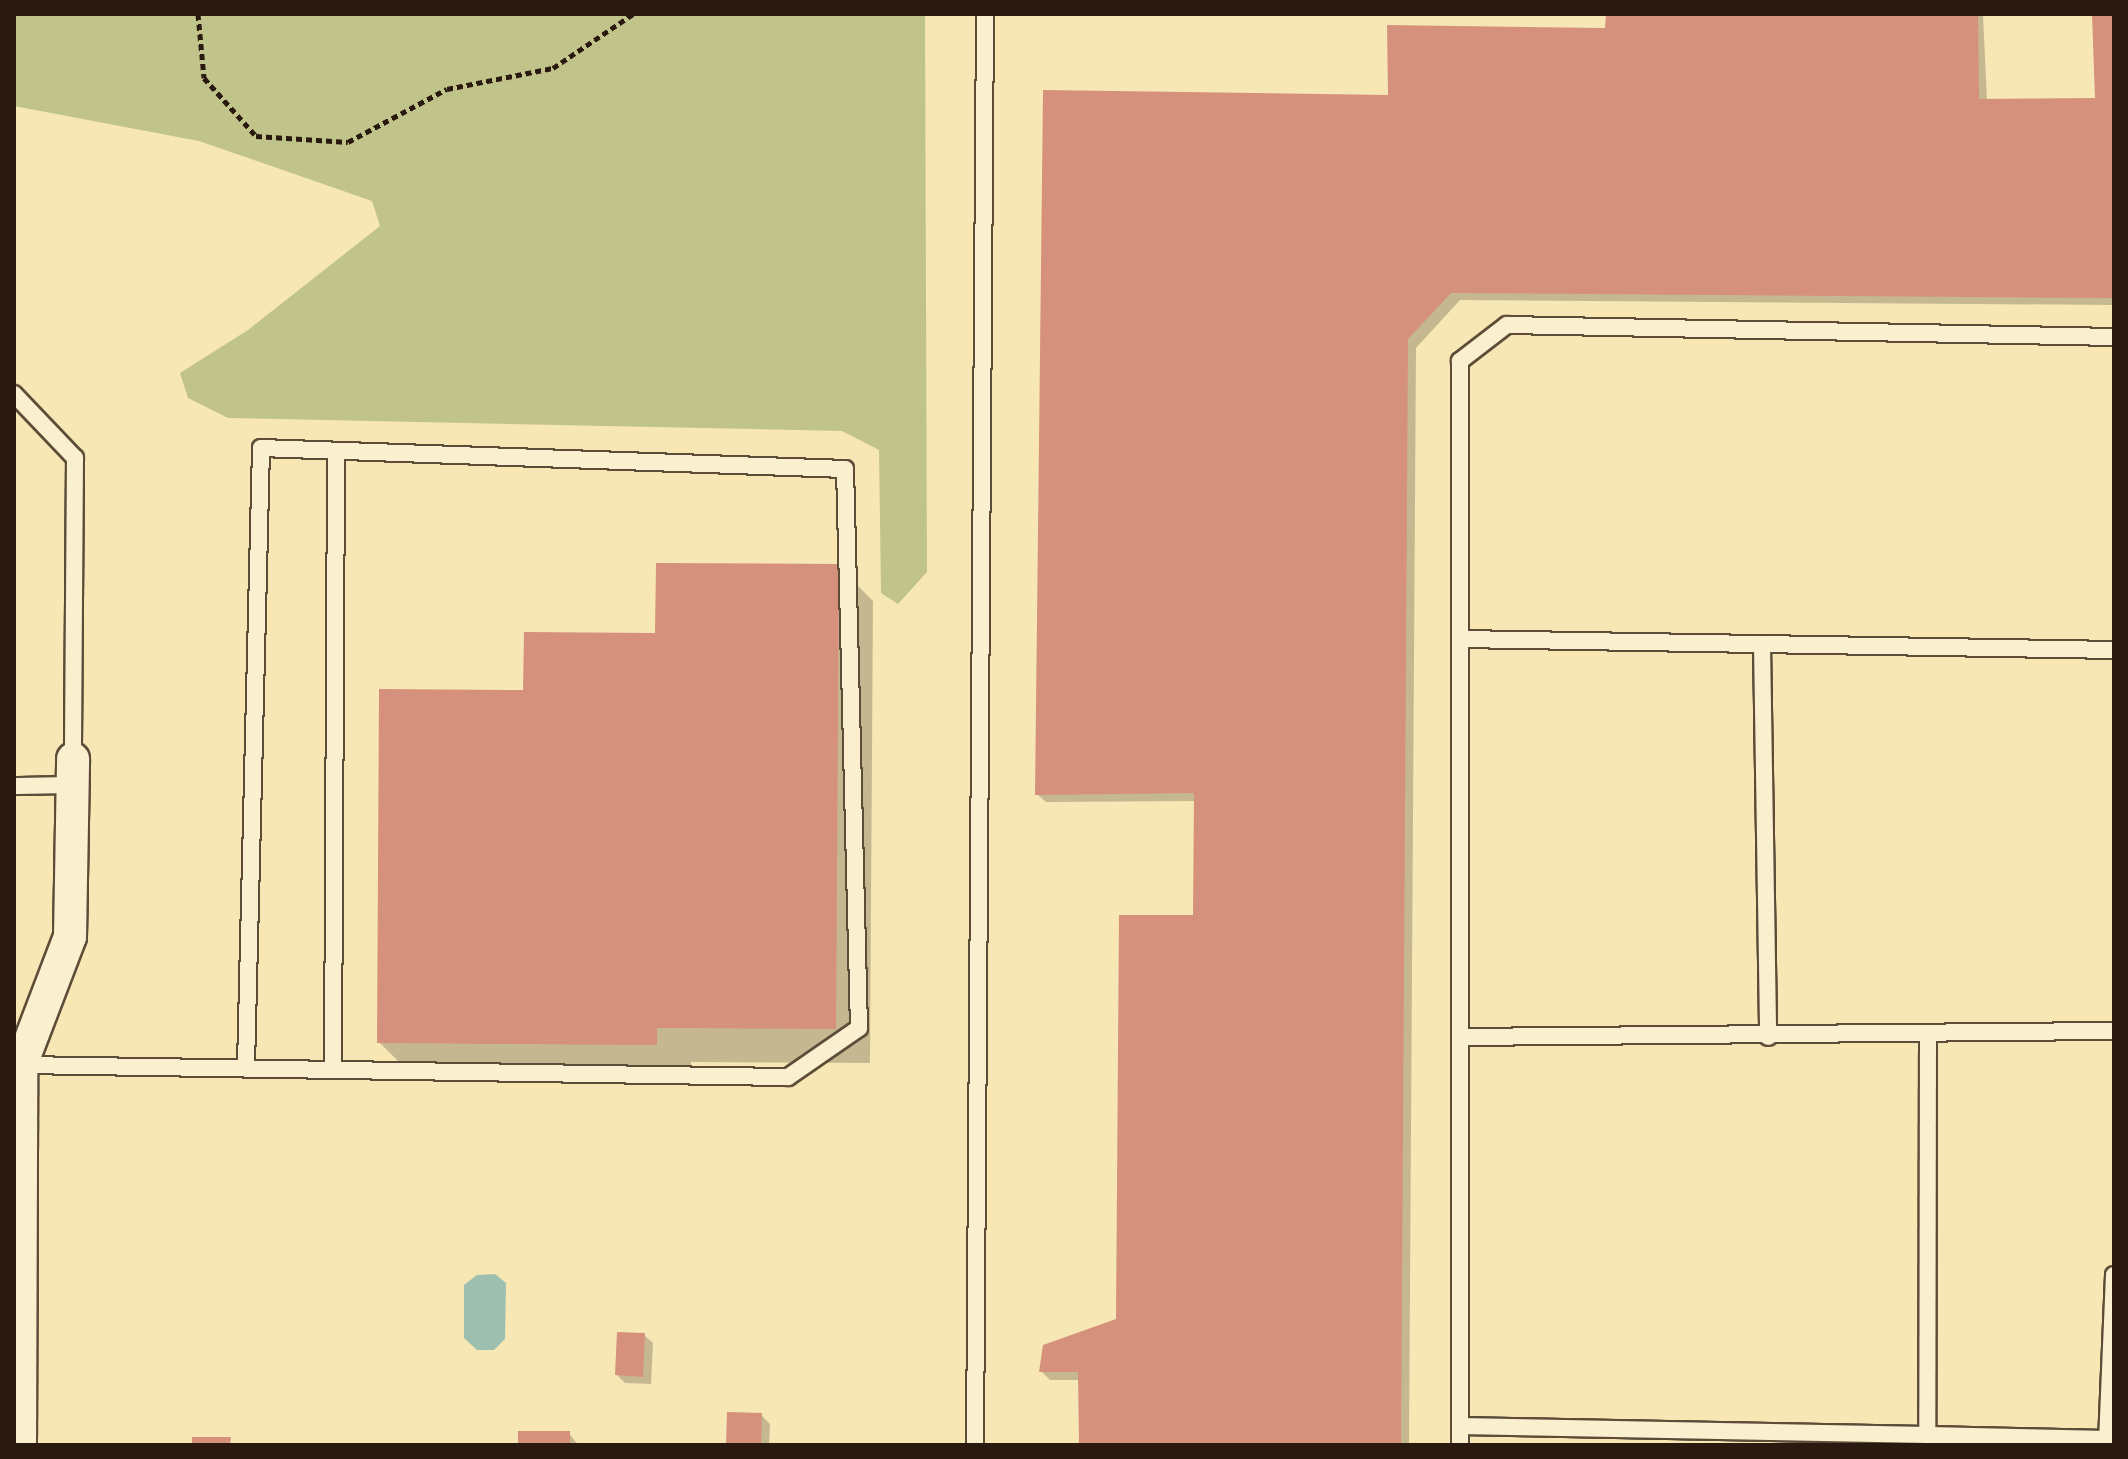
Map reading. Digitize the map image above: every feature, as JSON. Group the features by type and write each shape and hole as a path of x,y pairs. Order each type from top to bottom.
{"street":[{"path":"20,1445 21,1065 70,937 73,772"}],"lane":[{"path":"975,1445 985,14"},
{"path":"1460,1445 1460,361 1507,325 2114,337"},
{"path":"14,394 75,458 73,772 14,786"},
{"path":"21,1065 788,1077 859,1028 845,469 261,448 246,1067"},
{"path":"333,1069 336,451"},
{"path":"1460,639 2114,650"},
{"path":"1762,644 1768,1037"},
{"path":"1460,1037 1928,1037 2114,1031"},
{"path":"1927,1435 1928,1037"},
{"path":"1460,1426 2109,1441 2114,1275"}],"path":[{"path":"198,14 204,78 256,136 348,142 447,89 553,68 633,14"}],"green space":[{"path":"14,14 925,14 927,572 898,604 881,593 879,450 842,431 228,418 188,398 180,373 248,330 380,226 372,201 199,141 14,106"}],"shaded area":[{"path":"495,1274 506,1283 505,1339 494,1350 477,1350 464,1338 464,1285 477,1275"}],"building":[{"path":"1606,14 1978,14 1979,99 2095,98 2092,14 2114,14 2114,298 1451,293 1408,339 1401,1445 1079,1445 1078,1372 1039,1372 1043,1345 1116,1319 1119,915 1193,915 1194,793 1035,795 1043,90 1388,95 1387,25 1605,28"},
{"path":"656,563 839,564 836,1029 657,1028 657,1045 377,1043 379,689 523,690 524,632 655,633"},
{"path":"617,1332 645,1333 643,1377 615,1375"},
{"path":"727,1412 762,1413 761,1445 726,1445"},
{"path":"518,1431 570,1431 570,1445 518,1445"},
{"path":"192,1437 231,1437 230,1445 192,1445"}]}
